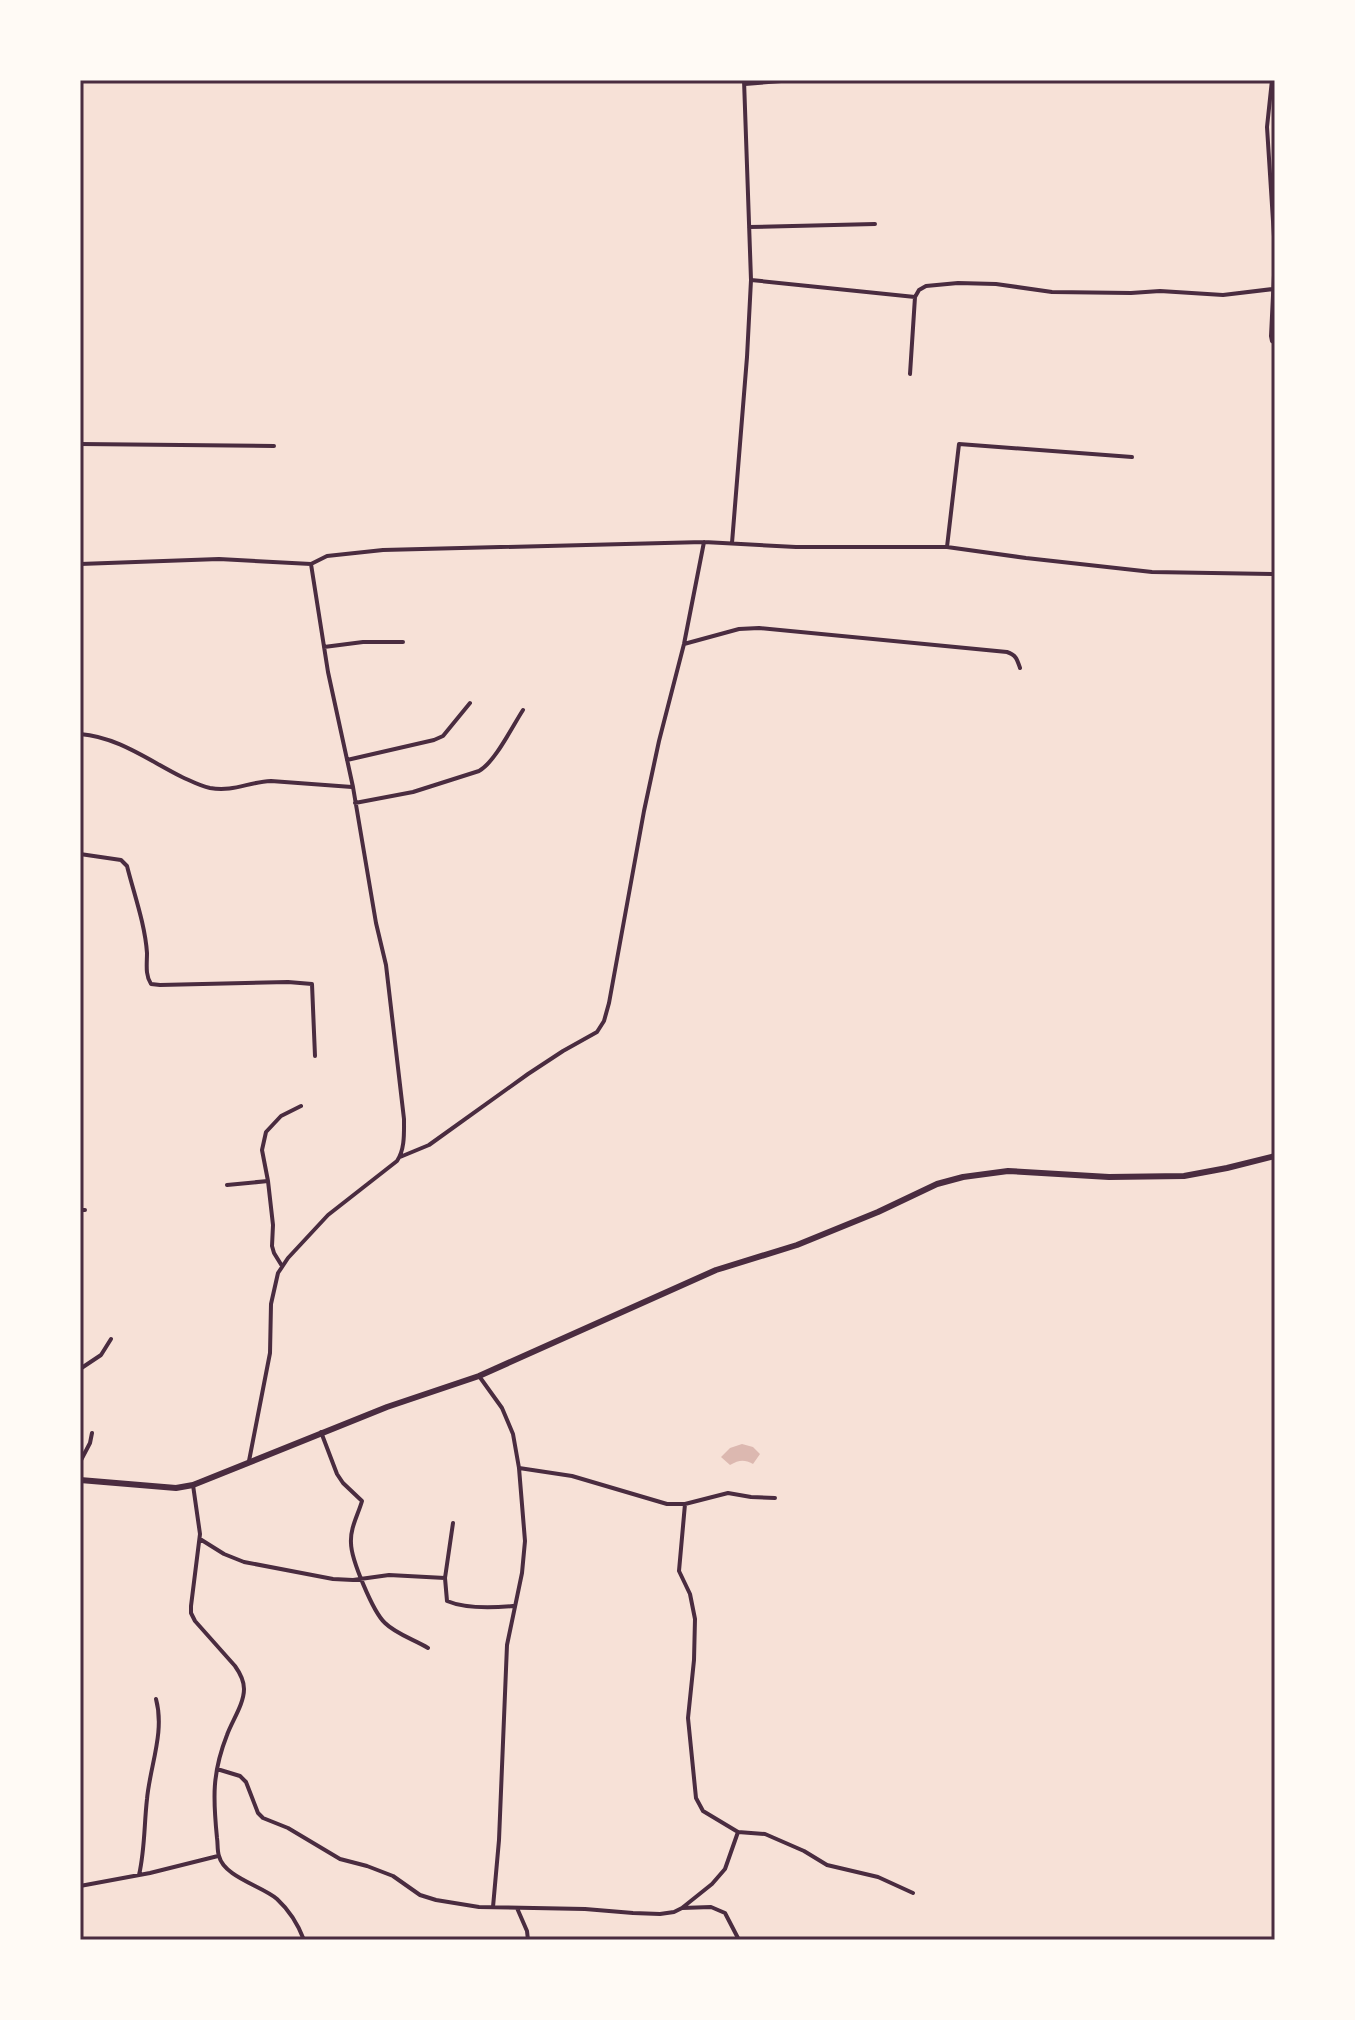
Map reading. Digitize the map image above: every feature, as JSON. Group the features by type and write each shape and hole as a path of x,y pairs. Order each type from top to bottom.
{"street":[{"path":"732,543 751,280 744,82 794,80"},
{"path":"1272,80 1267,127 1275,253 1271,336 1275,343"},
{"path":"749,227 875,224"},
{"path":"751,280 915,297"},
{"path":"910,374 915,297 926,286 996,284 1052,292 1160,291 1223,295 1273,289"},
{"path":"80,444 274,446"},
{"path":"947,547 959,444 1132,457"},
{"path":"249,1461 270,1353 271,1304 282,1266 328,1215 400,1157 429,1145 528,1074 601,1028 609,1003 647,797 684,644 704,542"},
{"path":"80,564 219,559 311,564 327,556 383,550 704,542 796,547 947,547 1152,572 1275,574"},
{"path":"311,564 391,996 404,1119 400,1157"},
{"path":"684,644 739,629 759,628 1007,652 1017,659 1020,668"},
{"path":"324,647 363,642 403,642"},
{"path":"347,760 443,736 470,703"},
{"path":"355,803 413,792 479,771 493,759 523,710"},
{"path":"80,734 107,738 202,786 214,789 237,789 271,781 353,787"},
{"path":"80,854 121,860 127,866 142,925 151,984 312,984 315,1056"},
{"path":"282,1266 272,1246 273,1225 262,1150 266,1132 284,1113 301,1106"},
{"path":"80,1480 176,1488 193,1485 321,1432 479,1376 716,1270 797,1245 937,1184 1008,1171 1109,1177 1184,1176 1275,1156"},
{"path":"227,1185 268,1181"},
{"path":"80,1369 101,1355 111,1339"},
{"path":"479,1376 509,1420 513,1434 519,1468 524,1557 507,1645 499,1840 493,1907"},
{"path":"321,1432 337,1474 362,1501 352,1530 353,1557 379,1616 385,1624 428,1648"},
{"path":"80,1462 92,1433"},
{"path":"519,1468 572,1476 667,1504 685,1504 728,1493 775,1498"},
{"path":"193,1485 200,1526 191,1606 193,1618 235,1666 244,1685 217,1769 213,1797 219,1856 232,1873 276,1899 290,1913 304,1940"},
{"path":"685,1504 679,1571 690,1594 695,1619 688,1718 696,1798 703,1811 738,1832 765,1834 827,1865 878,1877 913,1893"},
{"path":"453,1523 445,1578 447,1601 457,1605 513,1606"},
{"path":"199,1539 244,1562 343,1580 389,1575 445,1578"},
{"path":"139,1875 146,1831 146,1802 159,1729 156,1699"},
{"path":"217,1769 240,1776 246,1782 263,1818 308,1838 340,1859 393,1876 420,1895 493,1907 660,1914 682,1908 704,1907 725,1913 739,1940"},
{"path":"682,1908 725,1869 738,1832"},
{"path":"80,1886 219,1856"},
{"path":"517,1908 528,1940"}],"shaded area":[{"path":"742,1444 753,1447 760,1454 753,1464 742,1461 730,1465 721,1457 730,1448"}]}
